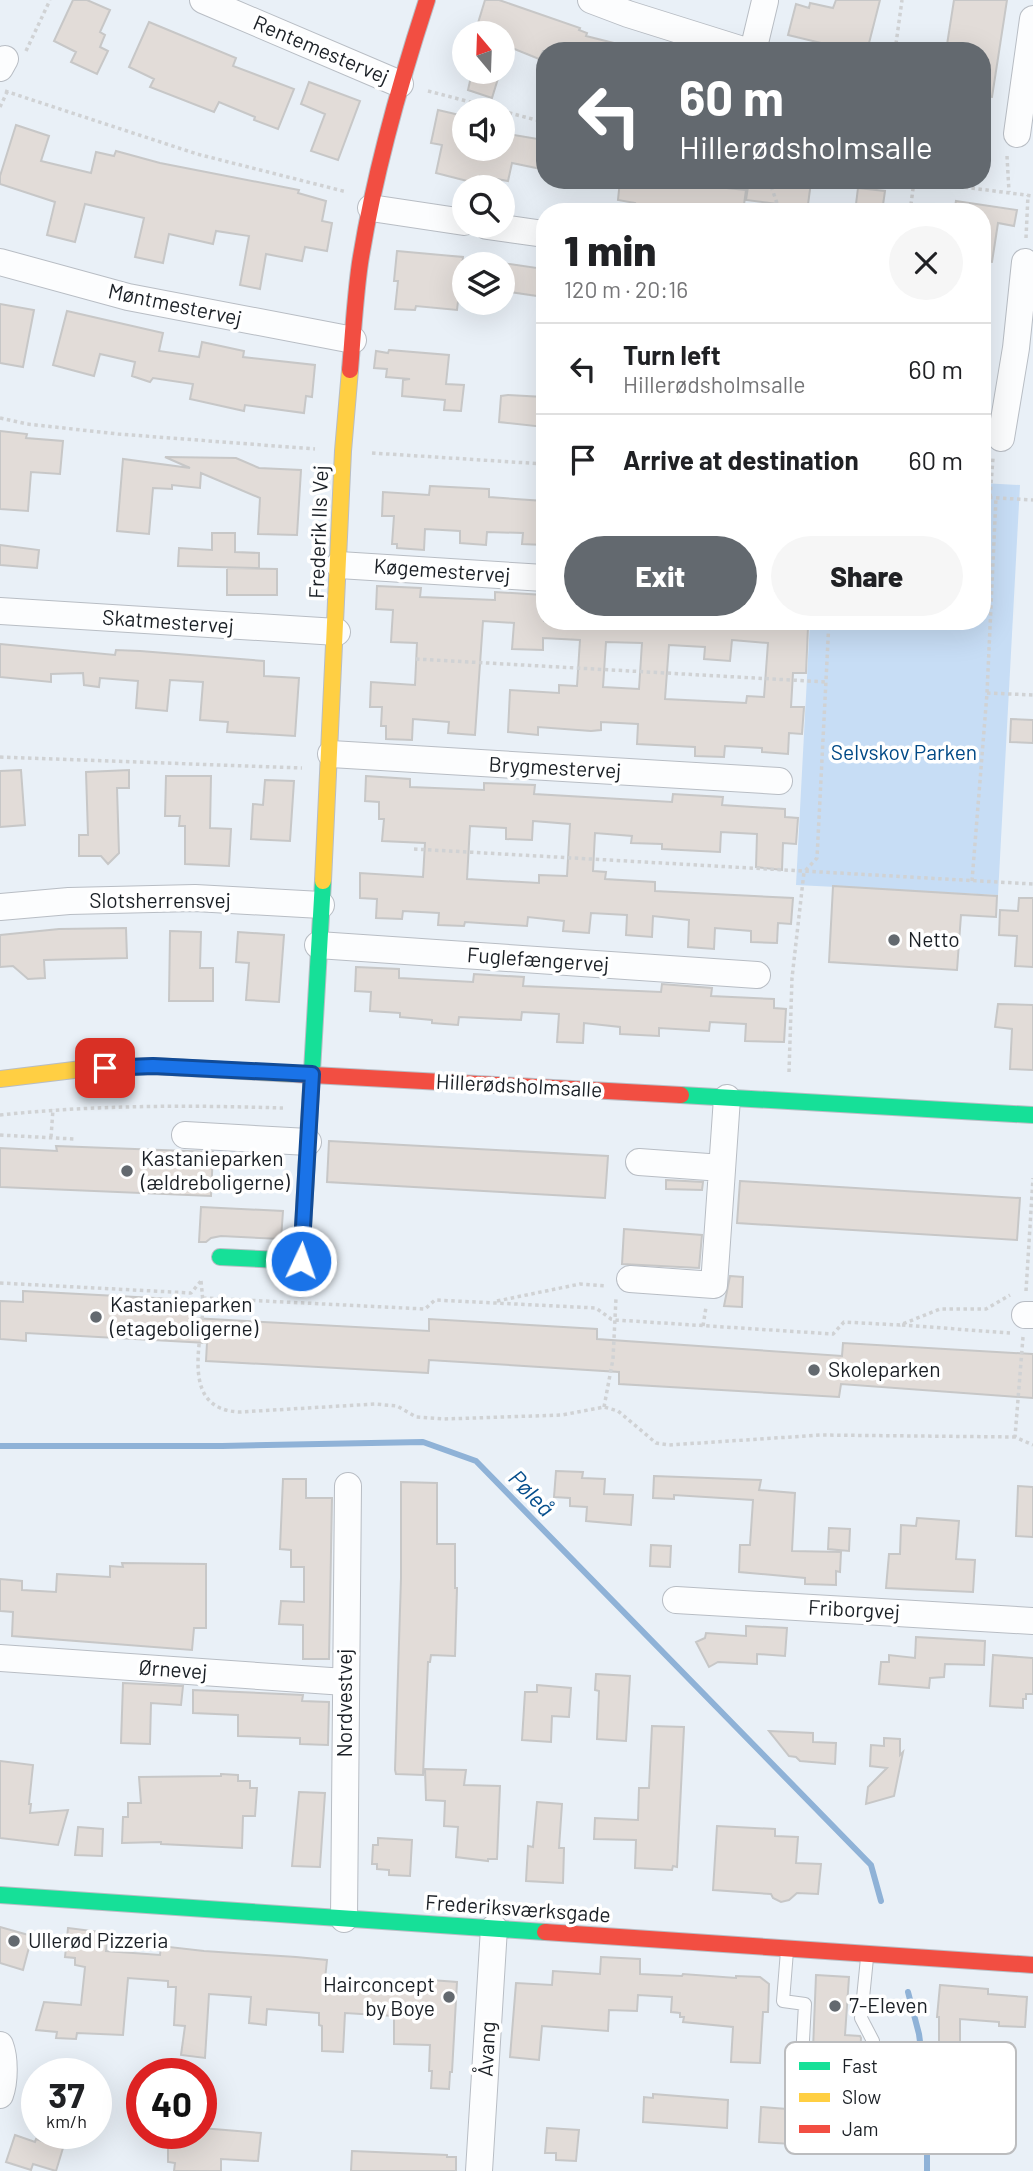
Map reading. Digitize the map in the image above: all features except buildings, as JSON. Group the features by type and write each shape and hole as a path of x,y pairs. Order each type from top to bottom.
{"street":[{"name":"Rentemestervej","path":"203,0 400,84"},
{"name":"Frederik IIs Vej","path":"312,1074 331,762 343,451 360,265 370,208 400,84 427,0"},
{"path":"591,0 717,42"},
{"path":"755,42 765,1"},
{"path":"1017,134 1030,57 1033,19"},
{"path":"370,208 452,220"},
{"path":"515,230 536,233"},
{"name":"Møntmestervej","path":"0,262 128,297 353,340"},
{"path":"1001,438 1024,349 1025,262"},
{"name":"Køgemestervej","path":"339,565 536,577"},
{"name":"Skatmestervej","path":"0,611 337,632"},
{"name":"Brygmestervej","path":"331,762 779,781"},
{"name":"Slotsherrensvej","path":"0,907 69,901 195,898 321,905"},
{"name":"Fuglefængervej","path":"318,945 757,975"},
{"name":"Hillerødsholmsalle","path":"0,1079 82,1069 153,1066 1033,1115"},
{"path":"220,1257 301,1261 312,1074"},
{"path":"623,1283 714,1285 727,1098"},
{"path":"185,1135 308,1142"},
{"path":"639,1162 722,1168"},
{"name":"Nordvestvej","path":"344,1919 348,1486"},
{"name":"Friborgvej","path":"676,1600 1033,1621"},
{"name":"Ørnevej","path":"0,1658 345,1682"},
{"name":"Frederiksværksgade","path":"0,1895 1033,1965"},
{"name":"Åvang","path":"479,2171 494,1928"},
{"path":"0,2045 3,2052 0,2095"}],"lane":[{"path":"787,1948 783,2001 805,2004 803,2042"},
{"path":"867,1954 861,2018 873,2042"}],"path":[{"path":"896,42 902,0"},
{"path":"4,73 197,154 354,194 370,208"},
{"path":"400,84 452,98"},
{"path":"515,115 536,120"},
{"path":"1009,185 1009,192"},
{"path":"982,189 1031,195 1025,262"},
{"path":"0,418 27,424 118,434 536,463"},
{"path":"991,484 994,443 1001,438"},
{"path":"991,497 1033,500"},
{"path":"991,606 996,498"},
{"path":"788,1101 792,978 804,873 817,858 828,630"},
{"path":"972,881 990,630"},
{"path":"416,659 825,682"},
{"path":"987,693 1033,695"},
{"path":"0,757 331,762"},
{"path":"414,849 1033,884"},
{"path":"0,1115 53,1109 179,1105 310,1109"},
{"path":"51,1138 53,1109"},
{"path":"0,1135 74,1139"},
{"path":"900,1325 940,1309 986,1308 1014,1293 1026,1292 1033,1178"},
{"path":"0,1283 191,1293 220,1257"},
{"path":"201,1281 203,1298 198,1378 206,1398 224,1410 240,1412 375,1404 397,1406 416,1417 463,1419 562,1416 604,1407 618,1411 661,1445 821,1435 1015,1437 1033,1445"},
{"path":"491,1303 580,1284 623,1283 604,1407"},
{"path":"203,1298 425,1309 435,1300 596,1308 611,1320 833,1334 844,1322 900,1325 1027,1321 1015,1437"}],"green space":[{"name":"Selvskov Parken","path":"991,483 1020,485 998,895 796,885 810,630 991,630"}],"waterway":[{"name":"Pøleå","path":"0,1446 423,1442 476,1461 871,1865 881,1901"},
{"name":"Pøleå","path":"908,1992 920,2042"},
{"name":"Pøleå","path":"927,2154 927,2171"}],"traffic: fast":[{"path":"220,1257 301,1261 323,881"},
{"path":"681,1095 1033,1115"},
{"path":"0,1895 545,1932"}],"traffic: slow":[{"path":"323,881 343,451 350,370"},
{"path":"0,1079 82,1069 153,1066 294,1074"}],"traffic: jam":[{"path":"350,370 358,276 372,196 397,98 427,0"},
{"path":"294,1074 681,1095"},
{"path":"545,1932 1033,1965"}],"place":[{"name":"Netto","path":"894,940"},
{"name":"Kastanieparken (ældreboligerne)","path":"127,1171"},
{"name":"Kastanieparken (etageboligerne)","path":"96,1317"},
{"name":"Skoleparken","path":"814,1370"},
{"name":"Ullerød Pizzeria","path":"14,1941"},
{"name":"Hairconcept by Boye","path":"449,1997"},
{"name":"7-Eleven","path":"835,2006"}],"route":[{"path":"105,1068 153,1066 312,1074 301,1261"}]}
